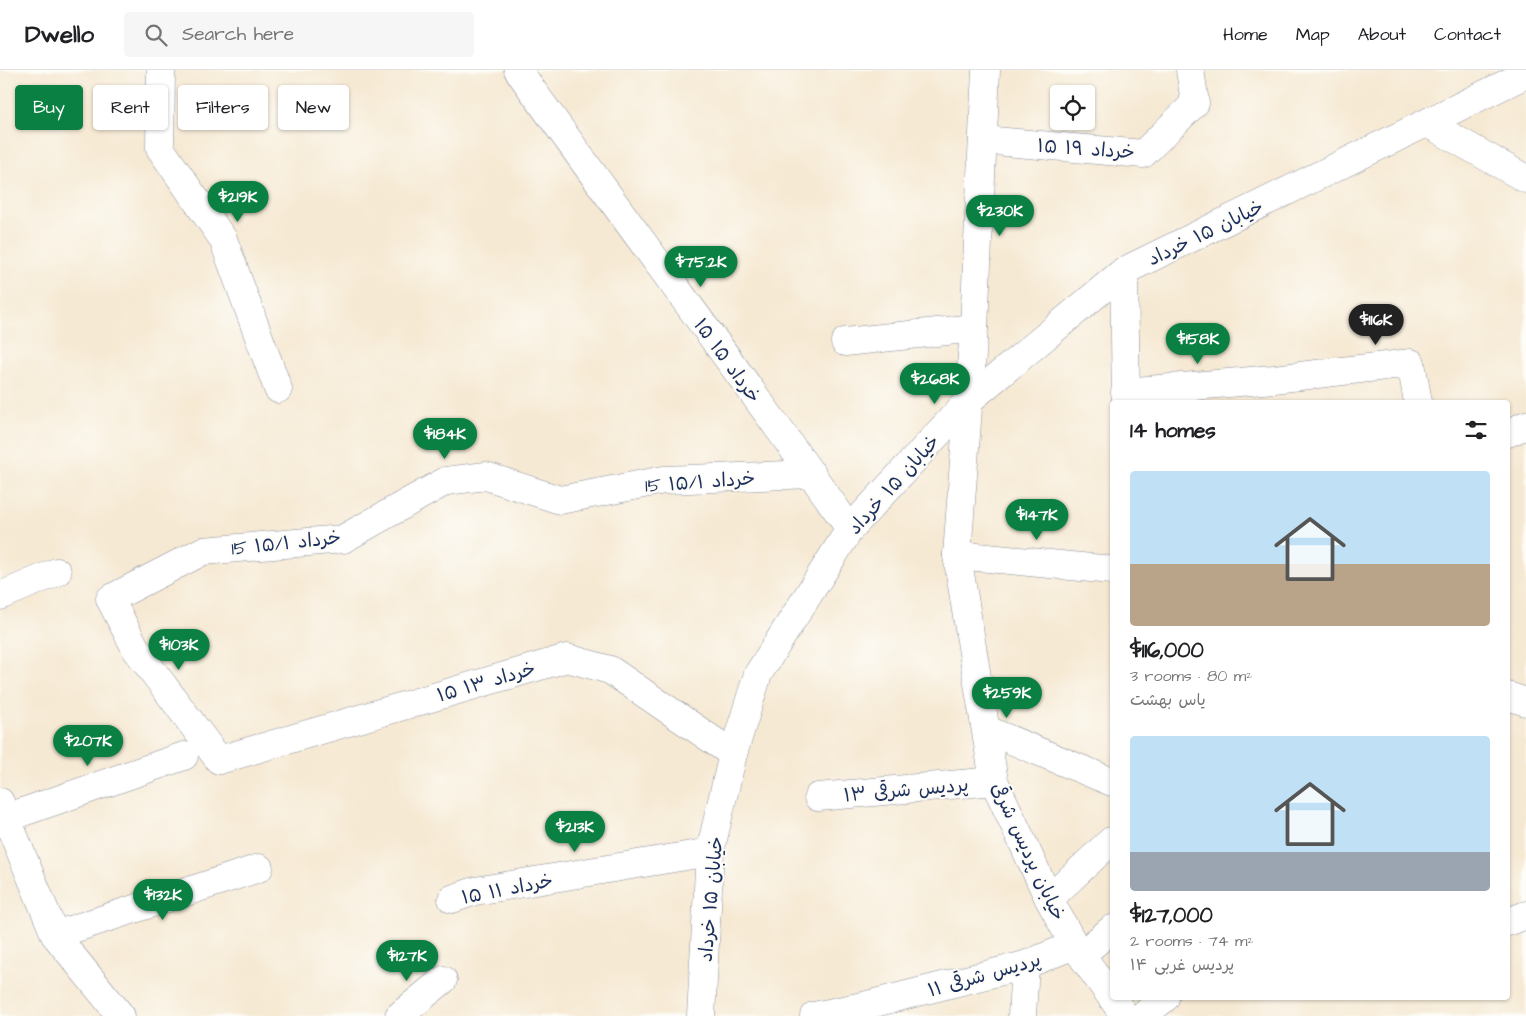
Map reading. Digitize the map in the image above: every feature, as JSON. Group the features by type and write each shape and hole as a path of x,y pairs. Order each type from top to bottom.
{"street":[{"path":"161,70 160,148 223,239 278,389"},
{"name":"۱۵ خرداد ۱۵","path":"518,70 850,529"},
{"name":"خیابان پردیس شرقی","path":"986,70 974,328 957,555 994,781 1049,900 1078,949 1110,995"},
{"name":"۱۵ خرداد ۱۹","path":"983,140 1143,154 1195,103 1190,70"},
{"name":"خیابان ۱۵ خرداد","path":"701,1016 710,852 733,754 758,674 850,529 968,401 1124,271 1526,74"},
{"path":"1427,124 1526,179"},
{"path":"1124,271 1126,398 1411,363 1418,400"},
{"path":"845,342 974,328"},
{"path":"1510,431 1526,425"},
{"name":"15 خرداد ۱۵/۱","path":"219,760 136,649 110,599 203,551 343,539 446,481 486,476 560,500 664,480 812,474"},
{"path":"957,555 1110,570"},
{"path":"0,596 57,572"},
{"name":"۱۵ خرداد ۱۳","path":"219,760 567,658 610,670 733,754"},
{"path":"1510,697 1526,702"},
{"path":"987,730 1110,781"},
{"path":"107,1011 55,935 2,813 184,756"},
{"name":"پردیس شرقی ۱۳","path":"818,797 994,781"},
{"path":"1049,900 1110,842"},
{"name":"۱۵ خرداد ۱۱","path":"452,899 475,891 710,852"},
{"path":"55,935 259,868"},
{"path":"1510,921 1526,915"},
{"name":"پردیس شرقی ۱۱","path":"814,1016 863,1011 1025,965 1078,949 1110,930"},
{"path":"1022,1016 1025,965"},
{"path":"399,1016 442,980"},
{"name":"خیابان پردیس شرقی","path":"1114,1000 1125,1016"},
{"path":"1142,1016 1162,1000"}]}
